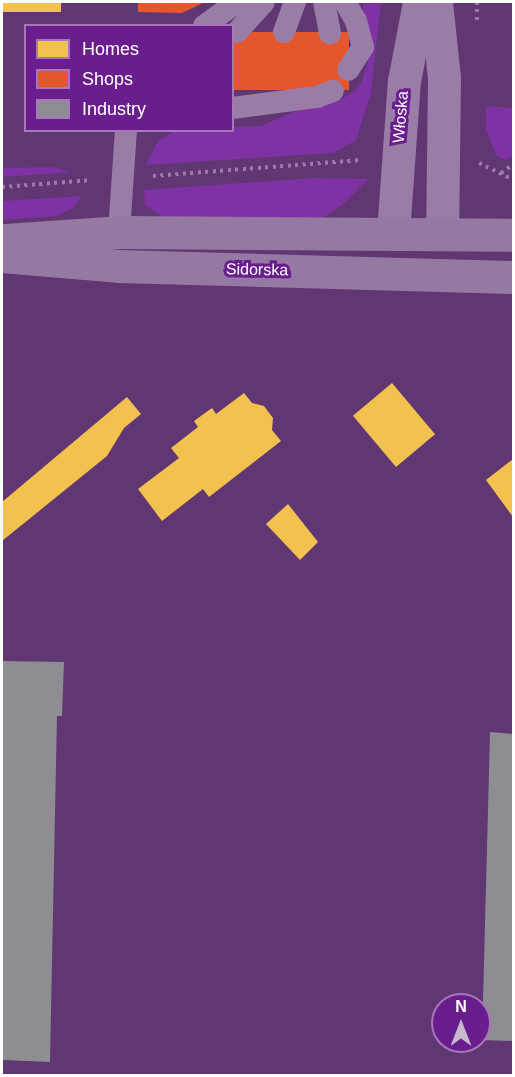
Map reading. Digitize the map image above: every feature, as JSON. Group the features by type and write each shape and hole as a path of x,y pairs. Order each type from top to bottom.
{"street":[{"name":"Włoska","path":"393,233 404,81 419,2"},
{"path":"393,233 415,273 442,234 444,78 436,2"},
{"path":"118,266 119,232"},
{"path":"2,241 119,232 513,235"},
{"name":"Sidorska","path":"2,256 118,266 513,277"}],"lane":[{"path":"207,24 237,2"},
{"path":"237,32 264,2"},
{"path":"284,32 295,2"},
{"path":"324,2 330,33"},
{"path":"345,2 356,21 363,47 348,70"},
{"path":"236,101 289,95 317,97 333,91"},
{"path":"119,232 126,132"}],"path":[{"path":"2,187 357,160"},
{"path":"478,162 513,180"},
{"path":"501,173 513,164"}],"shaded area":[{"path":"362,2 381,2 371,93 356,140 334,153 146,165 158,141 172,132 234,132 234,127 261,126 303,108 342,99 361,84 370,55"},
{"path":"486,106 513,108 513,156 505,160 496,155 486,130"},
{"path":"51,167 72,172 2,177 2,168"},
{"path":"313,178 369,179 342,205 326,216 309,221 164,218 145,205 144,190"},
{"path":"81,196 73,208 57,216 2,220 2,201"}],"building: Homes":[{"path":"2,2 61,2 61,12 2,12"},
{"path":"392,383 435,434 396,467 353,416"},
{"path":"244,393 252,403 264,406 273,418 272,430 281,441 209,497 203,489 162,521 138,489 179,458 171,448 198,427 194,421 212,408 216,414"},
{"path":"127,397 141,414 124,428 107,456 2,541 2,502"},
{"path":"513,459 513,517 486,480"},
{"path":"288,504 318,542 300,560 266,524"}],"building: Shops":[{"path":"138,2 205,2 182,13 138,12"},
{"path":"234,32 349,32 349,90 234,90"}],"building: Industry":[{"path":"2,661 64,662 62,716 57,716 50,1062 2,1060"},
{"path":"490,732 514,734 514,1041 491,1040 491,993 483,993"}]}
